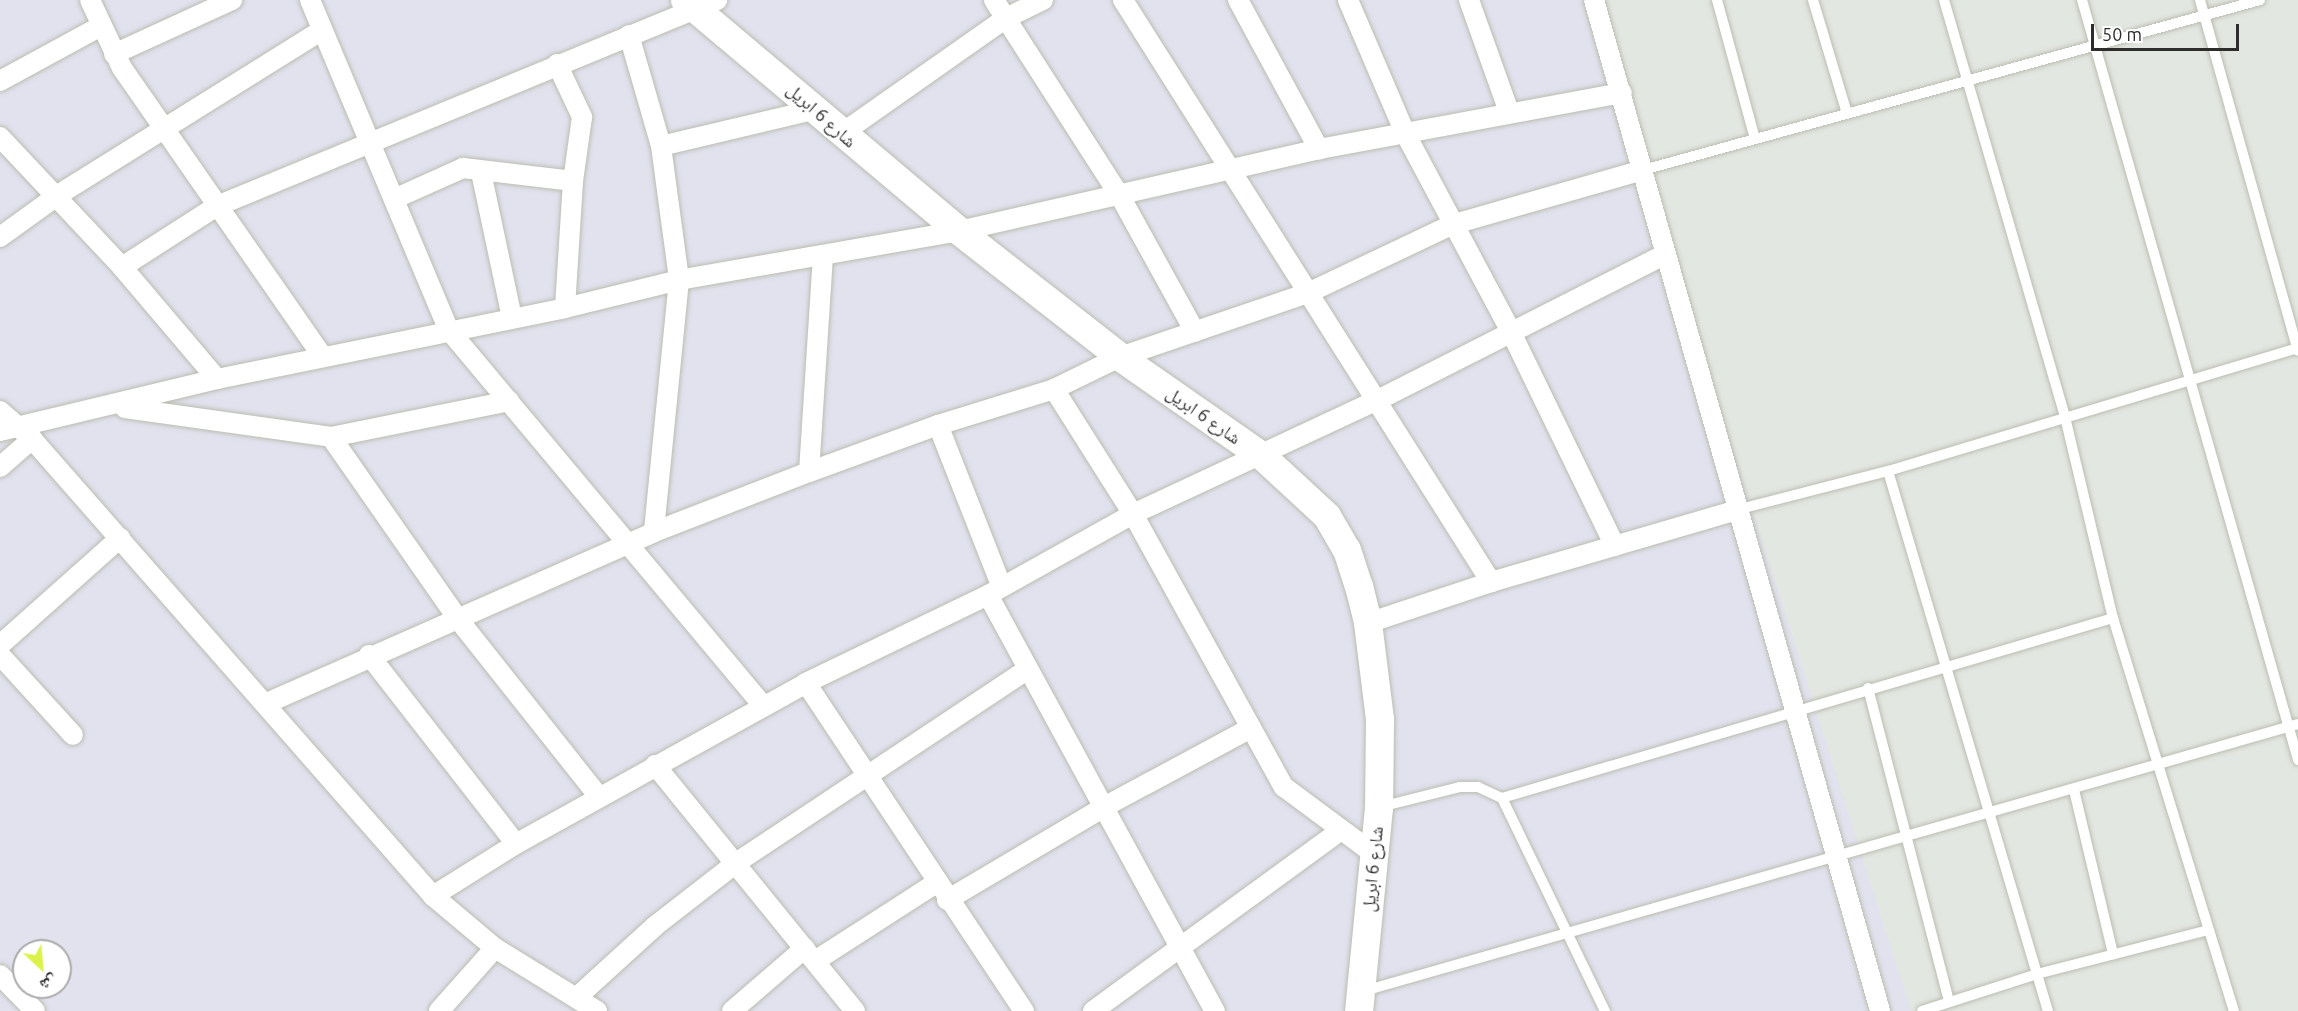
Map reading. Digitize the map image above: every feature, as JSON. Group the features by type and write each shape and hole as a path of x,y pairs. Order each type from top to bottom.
{"street":[{"path":"90,0 114,54 163,130 323,357"},
{"path":"114,54 232,0"},
{"path":"310,0 449,330 763,706"},
{"path":"994,0 1120,195 1195,332"},
{"path":"841,134 1006,18 1043,0"},
{"path":"1123,0 1491,582"},
{"path":"1238,0 1319,149"},
{"path":"1348,0 1406,134 1451,225 1510,330 1615,546"},
{"path":"1469,0 1509,112"},
{"path":"1594,0 1622,93 1664,255 1740,509 1880,1011"},
{"path":"122,267 217,206 629,35 699,3"},
{"name":"شارع 6 ابريل","path":"699,3 817,109 841,134 959,231 1120,357 1262,456 1309,495 1339,535 1353,568 1368,623 1380,719 1379,807 1360,1002"},
{"path":"0,81 100,26"},
{"path":"0,237 58,195 322,30"},
{"path":"629,35 660,146 679,280 654,532"},
{"path":"557,64 582,117 573,181 565,308"},
{"path":"7,429 217,379 565,308 679,280 959,231 1319,149 1406,134 1509,112 1622,93"},
{"path":"660,146 817,109"},
{"path":"0,137 58,195 217,379"},
{"path":"393,199 463,168 476,167 482,172 573,181"},
{"path":"267,703 654,532 938,425 1054,389 1120,357 1308,293 1451,225 1643,170"},
{"path":"482,172 512,318"},
{"path":"433,897 516,844 806,683 994,590 1133,514 1262,456 1378,400 1510,330 1664,255"},
{"path":"809,472 823,256"},
{"path":"1054,389 1133,514 1284,787 1340,831 1373,853"},
{"path":"98,408 144,408 331,437 509,401"},
{"path":"0,411 7,429 32,439 267,703 433,897 495,948 597,1011"},
{"path":"938,425 994,590 1027,670 1182,946 1215,1011"},
{"path":"331,437 458,619 599,797"},
{"path":"0,467 32,439"},
{"path":"1368,623 1491,582 1740,509"},
{"path":"4,632 120,538"},
{"path":"0,655 73,735"},
{"path":"369,656 516,844"},
{"path":"576,998 655,926 736,863 868,778 1027,670"},
{"path":"806,683 947,900 1024,1011"},
{"path":"947,900 1104,807 1251,728"},
{"path":"655,765 855,1011"},
{"path":"1094,1011 1340,831"},
{"path":"732,1011 810,955 936,883"},
{"path":"439,1011 495,948"},
{"path":"0,975 35,1011"}],"lane":[{"path":"1717,0 1755,139"},
{"path":"1813,0 1847,113"},
{"path":"1944,0 1965,79 2066,417 2114,618 2162,766 2208,930 2234,1011"},
{"path":"2082,0 2293,725 2298,759"},
{"path":"1740,509 1888,471 2191,378 2298,349 2200,0"},
{"path":"1643,170 2095,43 2260,0"},
{"path":"1888,471 2048,1011"},
{"path":"1502,798 1795,709 2114,618"},
{"path":"1868,688 1949,1002"},
{"path":"1360,1002 1571,933 1989,812 2162,766 2293,725"},
{"path":"1379,807 1460,787 1478,787 1502,798 1571,933 1605,1011"},
{"path":"2074,789 2113,954"},
{"path":"1923,1011 2037,974 2208,930"}],"shaded area":[{"path":"1591,0 2298,0 2298,1011 1911,1011"}]}
